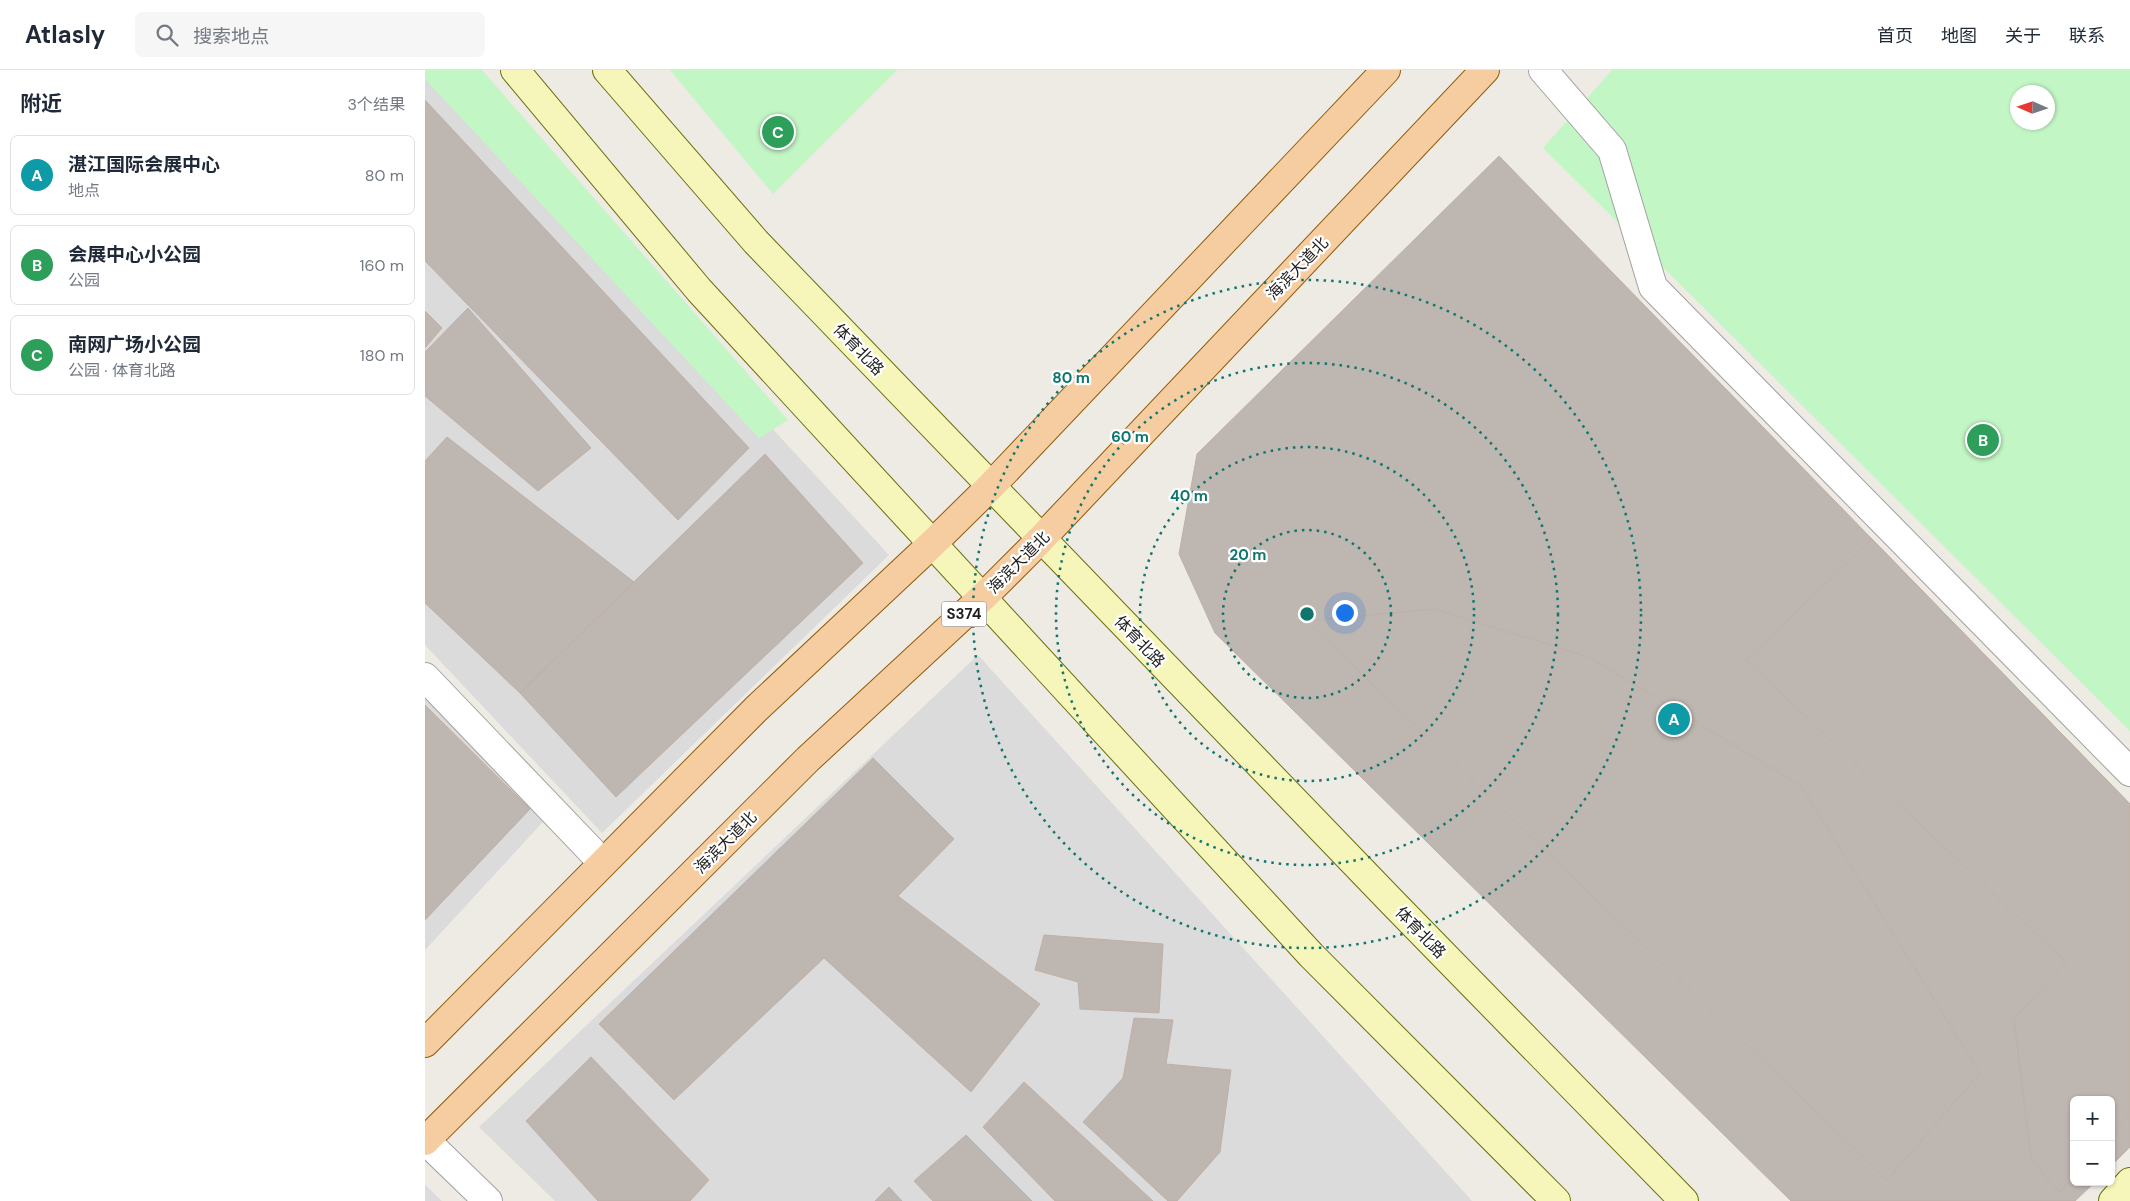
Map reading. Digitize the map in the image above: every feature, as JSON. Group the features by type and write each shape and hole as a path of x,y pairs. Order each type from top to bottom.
{"main road":[{"path":"515,70 699,290 1311,955 1556,1201"},
{"name":"体育北路","path":"607,70 756,242 1041,539 1684,1201"},
{"path":"425,1043 756,709 991,486 1386,70"},
{"name":"海滨大道北","path":"425,1140 808,759 983,597 1041,539 1485,70"},
{"path":"2113,1201 2130,1182"}],"street":[{"path":"1543,70 1612,150 1653,287 2130,772"},
{"path":"425,677 603,863"},
{"path":"425,1140 488,1201"}],"shaded area":[{"path":"425,70 441,70 889,555 602,833 425,645"},
{"path":"978,655 1472,1201 555,1201 479,1127"},
{"path":"425,684 553,811 425,950"},
{"path":"425,1185 442,1201 425,1201"}],"green space":[{"path":"425,70 482,70 788,420 759,438 425,79"},
{"path":"670,70 897,70 773,194"},
{"path":"1612,70 2130,70 2130,731 1543,148"}],"building":[{"path":"425,100 749,448 678,520 425,261"},
{"path":"1499,156 2130,804 2130,1147 2115,1162 2115,1096 2070,1096 2070,1186 2091,1186 2075,1201 1791,1201 1215,633 1179,554 1197,454"},
{"path":"468,308 591,448 538,491 425,396 425,352"},
{"path":"425,311 442,328 425,348"},
{"path":"447,437 634,582 520,693 425,603 425,461"},
{"path":"765,454 863,563 616,797 520,693"},
{"path":"1872,539 2130,804 2130,1114 2115,1130 2115,1096 2070,1096 2070,1180 2059,1192 2031,1159 2014,1019 2066,962 1746,660"},
{"path":"1435,609 1589,657 1801,786 1980,1073 1887,1180 1307,621"},
{"path":"425,705 530,809 425,920"},
{"path":"873,758 954,839 898,896 1040,1004 971,1092 824,958 674,1100 599,1024"},
{"path":"1044,935 1163,944 1159,1013 1080,1009 1078,982 1035,970"},
{"path":"1134,1018 1173,1020 1166,1064 1231,1070 1220,1152 1177,1201 1168,1201 1083,1122 1123,1078"},
{"path":"591,1057 709,1180 690,1201 598,1201 526,1121"},
{"path":"1024,1082 1153,1201 1055,1201 983,1127"},
{"path":"966,1135 1032,1201 933,1201 914,1181"},
{"path":"889,1187 902,1201 875,1201"}],"place":[{"name":"南网广场小公园","path":"778,132"},
{"name":"会展中心小公园","path":"1983,440"},
{"name":"湛江国际会展中心","path":"1674,719"}]}
